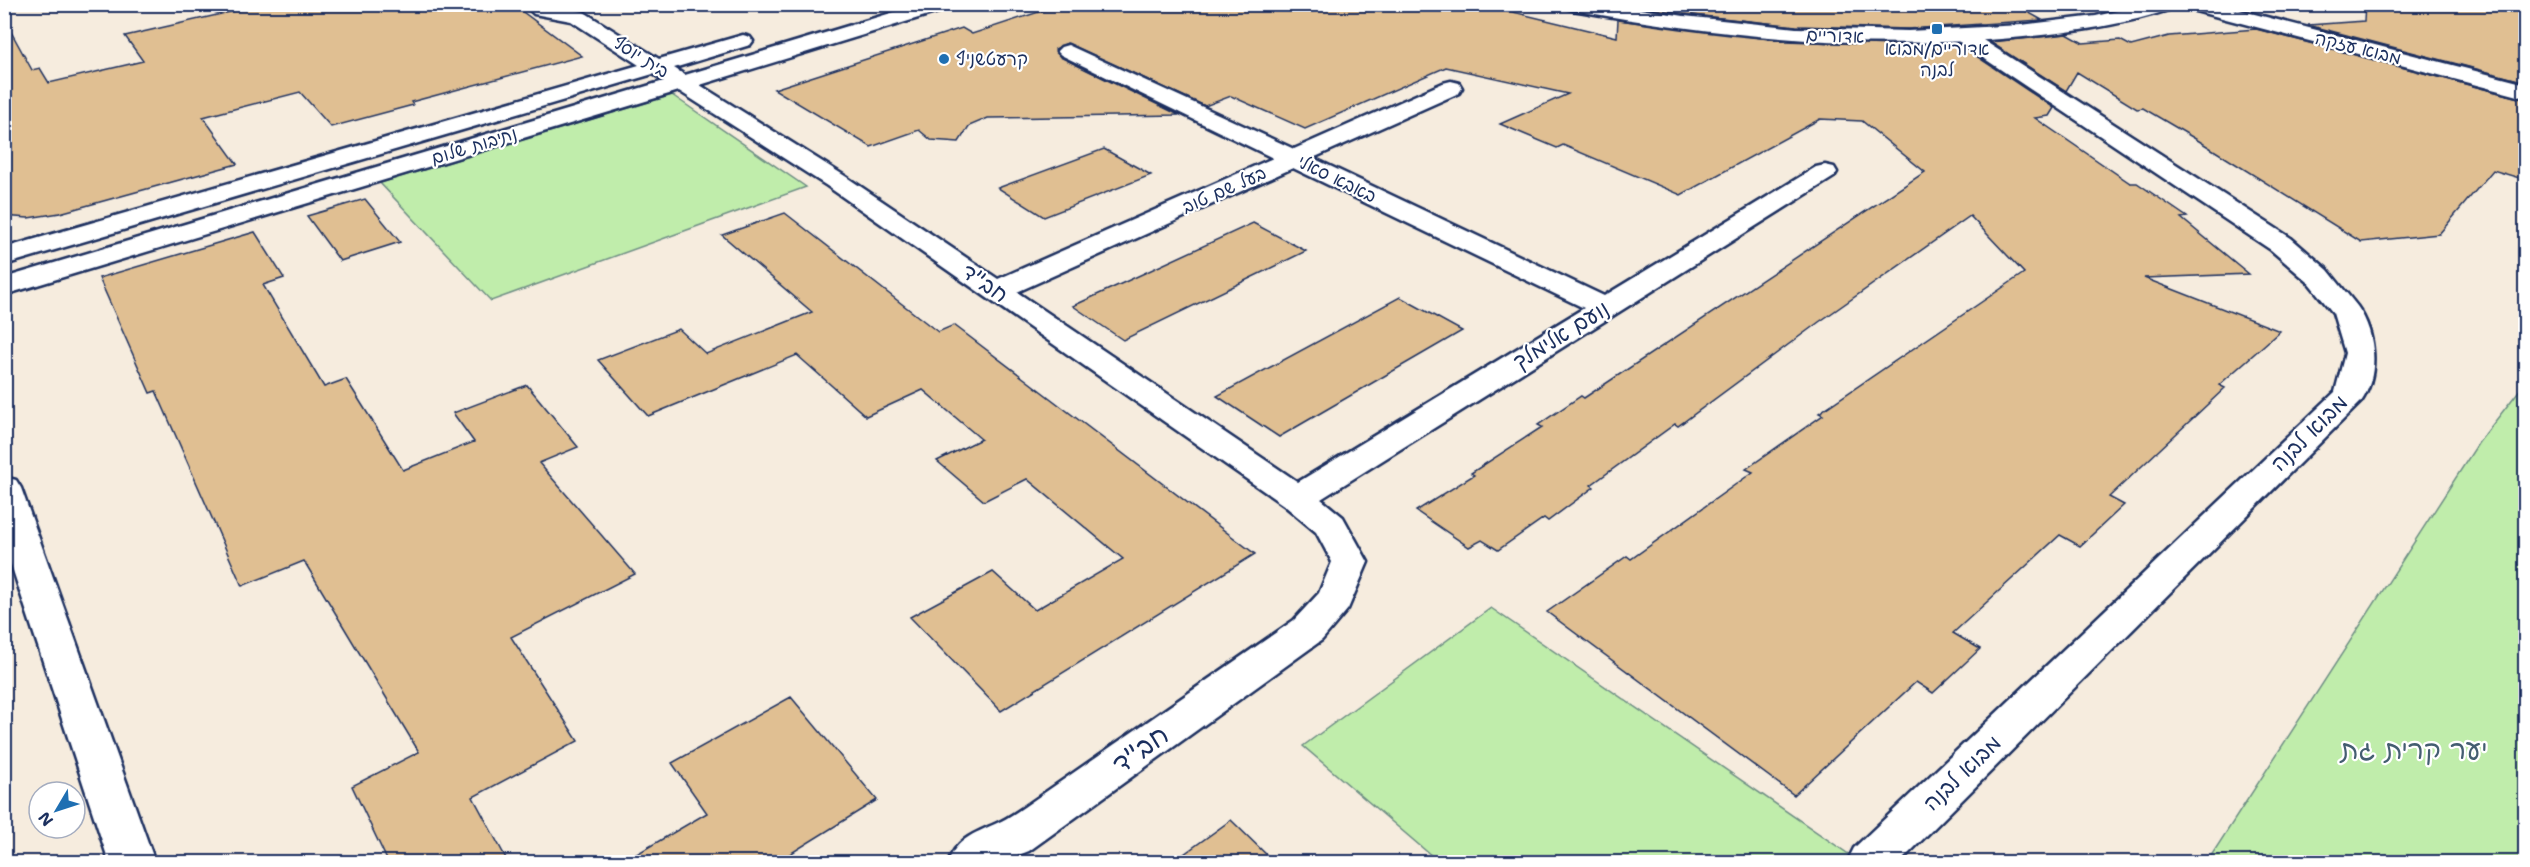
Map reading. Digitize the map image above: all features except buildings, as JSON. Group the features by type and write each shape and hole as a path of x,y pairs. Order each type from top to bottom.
{"street":[{"name":"בית יוסף","path":"533,4 541,10 577,16 693,90"},
{"name":"נתיבות שלום","path":"4,287 693,90 944,4"},
{"name":"אדוריים","path":"1573,4 1642,18 1771,33 1864,37 1965,37 2082,25 2135,16 2168,4"},
{"name":"מבוא עזקה","path":"2191,4 2526,90"},
{"name":"נתיבות שלום","path":"4,256 760,36"},
{"name":"מבוא לבנה","path":"1870,862 2350,395 2360,353 2347,312 2318,276 2281,244 1965,37"},
{"name":"באבא סאלי","path":"1068,51 1605,308"},
{"name":"בעל שם טוב","path":"996,291 1451,88"},
{"name":"חב\"ד","path":"693,90 836,181 1297,498 1330,525 1350,562 1335,599 1308,630 1040,820 1013,837 985,848 971,862"},
{"name":"נועם אלימלך","path":"1297,498 1825,172"},
{"path":"4,488 132,862"}],"green space":[{"path":"672,95 806,187 491,301 380,183"},
{"name":"יער קרית גת","path":"2525,383 2525,862 2207,862 2479,442"},
{"path":"1491,608 1860,862 1439,862 1303,746"}],"place":[{"name":"אדוריים/מבוא לבנה","path":"1937,29"},
{"name":"קרעטשניף","path":"944,59"}]}
